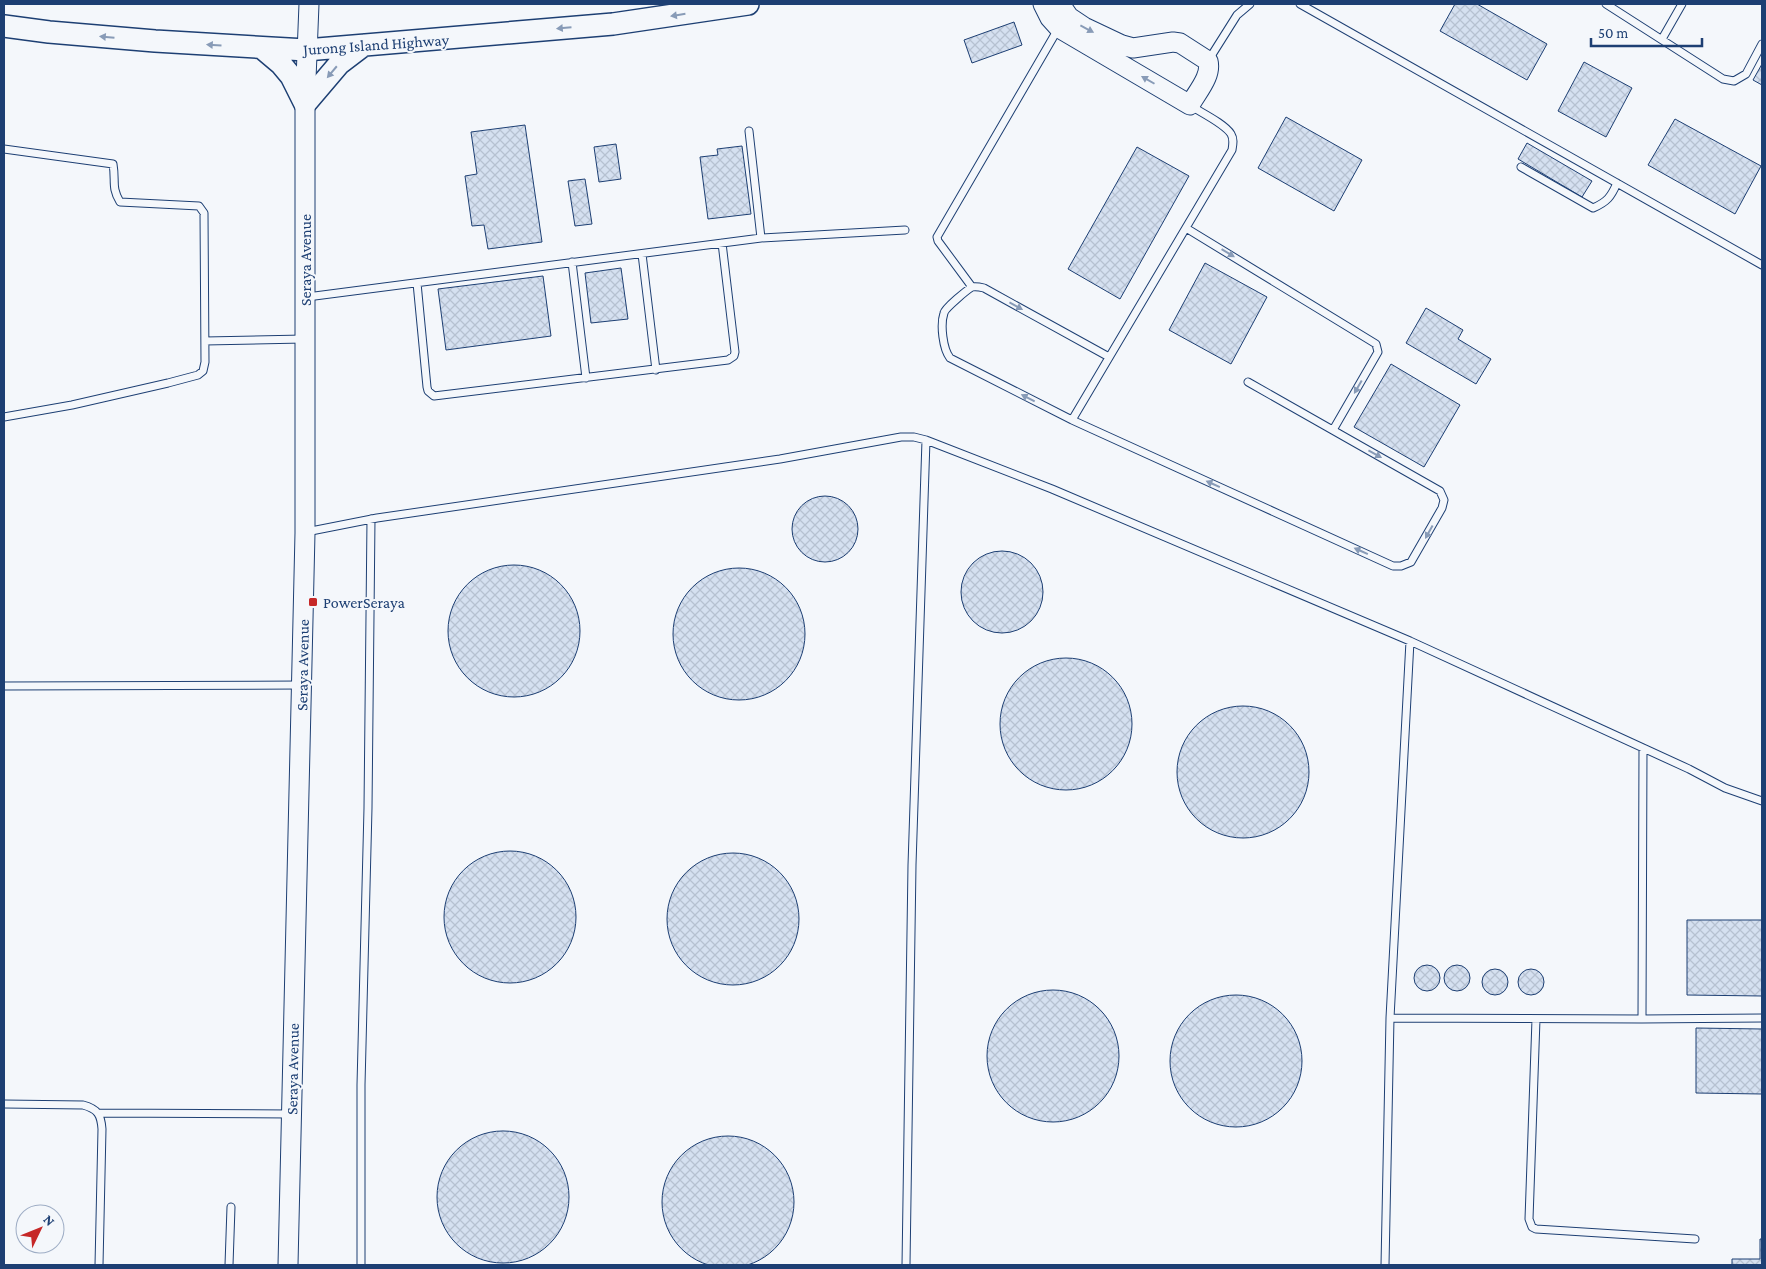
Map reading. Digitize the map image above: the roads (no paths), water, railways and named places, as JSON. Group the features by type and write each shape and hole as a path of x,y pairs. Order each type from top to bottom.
{"main road":[{"name":"Jurong Island Highway","path":"4,26 49,32 146,40 306,50 613,24 748,4"},
{"path":"262,48 281,64 291,76 305,104 339,64 364,45"}],"street":[{"name":"Seraya Avenue","path":"288,1265 305,533 305,104 309,4"},
{"path":"1043,4 1058,28 1190,105 1207,76 1208,61 1180,42 1133,48 1122,45 1084,27 1069,17 1060,4"}],"lane":[{"path":"1208,61 1237,15 1250,4"},
{"path":"1300,4 1762,265"},
{"path":"1606,4 1723,79 1734,81 1746,74 1762,44"},
{"path":"1662,39 1682,4"},
{"path":"972,287 937,237 1058,28"},
{"path":"1072,420 1232,150 1234,142 1232,135 1227,129 1190,105"},
{"path":"749,132 761,238"},
{"path":"4,149 113,164 115,173 114,192 120,202 199,206 204,213 203,370 198,375 168,384 72,405 4,417"},
{"path":"1521,167 1593,208 1611,198 1617,183"},
{"path":"1186,228 1376,344 1378,352 1333,430"},
{"path":"305,297 761,238 905,230"},
{"path":"417,282 427,387 431,394 438,396 656,370 728,360 734,356 722,243"},
{"path":"642,254 656,370"},
{"path":"572,262 586,378"},
{"path":"1109,357 984,288 972,287 946,309 943,314 944,346 950,358 1072,420 1393,566 1406,565 1415,558 1442,508 1443,495 1437,488 1248,382"},
{"path":"204,341 305,339"},
{"path":"305,533 371,519 780,459 901,437 914,437 1052,489 1410,641 1689,769 1725,788 1762,801"},
{"path":"906,1265 912,865 926,440"},
{"path":"361,1265 361,1085 368,808 371,519"},
{"path":"1385,1265 1390,1018 1410,641"},
{"path":"4,686 301,685"},
{"path":"1642,1019 1643,748"},
{"path":"1390,1018 1762,1018"},
{"path":"1536,1019 1529,1219 1532,1227 1536,1230 1695,1239"},
{"path":"4,1104 84,1105 92,1107 98,1113 102,1129 99,1265"},
{"path":"98,1113 291,1114"},
{"path":"229,1265 230,1207"}],"place":[{"name":"PowerSeraya","path":"313,602"}]}
